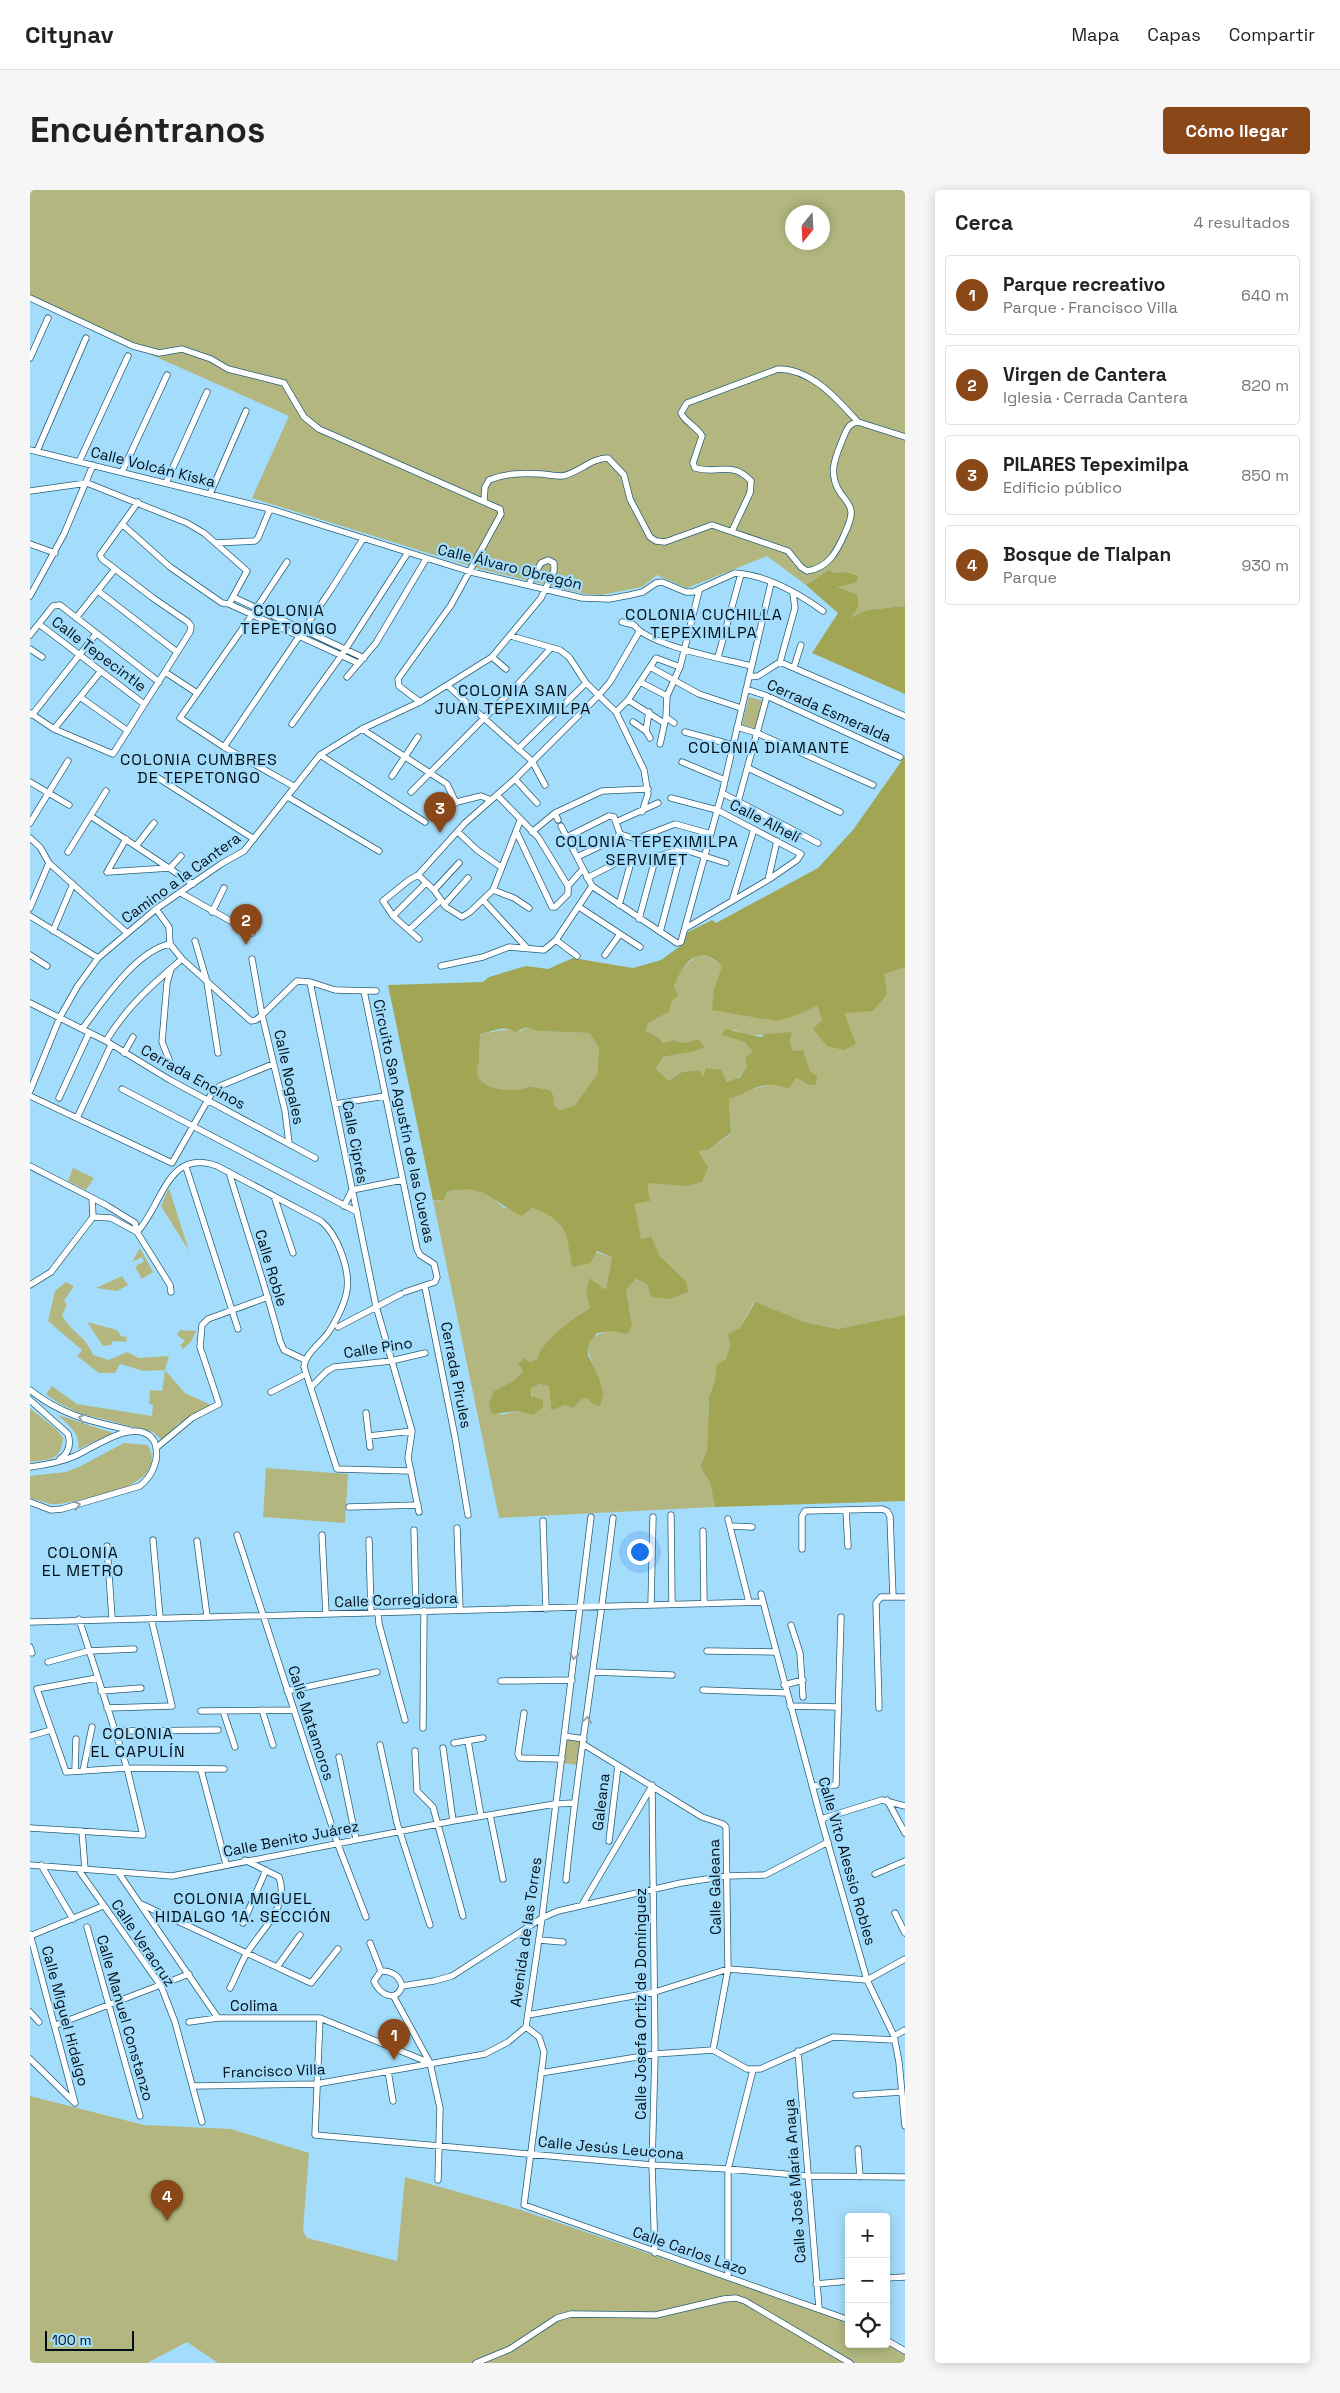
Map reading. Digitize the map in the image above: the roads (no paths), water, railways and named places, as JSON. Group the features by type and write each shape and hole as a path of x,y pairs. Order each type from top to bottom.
{"street":[{"path":"30,298 133,346 159,353 182,349 211,359 228,369 284,383 304,417 319,429 484,500 500,509 501,514 471,572 451,605 398,679 399,686 420,702"},
{"path":"30,358 48,318"},
{"path":"37,452 86,338"},
{"path":"79,462 128,356"},
{"path":"732,532 750,493 751,481 743,472 735,469 703,470 695,468 693,463 702,436 698,429 682,416 681,413 687,403 778,369 786,369 816,381 858,422"},
{"path":"122,472 167,375"},
{"path":"166,483 207,392"},
{"path":"210,494 246,411"},
{"path":"484,500 485,487 489,480 502,475 528,473 562,476 600,458 608,458 624,475 630,499 650,536 656,541 665,542 712,525 788,550 801,567 807,571 817,570 835,555 851,512 849,505 837,488 832,472 847,428 852,423 858,422 905,436"},
{"name":"Calle Volcán Kiska","path":"30,450 270,509"},
{"path":"30,596 55,552 93,465"},
{"path":"31,490 87,482 187,523 216,543 247,571 229,604"},
{"path":"96,634 31,714 54,729 109,754 116,752 190,632 191,626 102,559 100,555 138,502"},
{"path":"216,543 255,541 270,509"},
{"name":"Calle Álvaro Obregón","path":"270,509 407,554 471,572 529,584 582,598 609,599 643,592 656,583 662,582 686,592 699,590"},
{"path":"122,524 170,567 222,603 229,604 300,637 342,653 364,658"},
{"path":"224,747 300,637 363,539"},
{"path":"30,544 55,552"},
{"path":"292,724 342,653 407,554"},
{"path":"347,677 376,643 426,559"},
{"name":"Camino a la Cantera","path":"30,1091 60,1017 77,987 98,958 126,932 156,909 220,864 237,856 254,839 320,755 362,729 420,702 492,657 540,598 555,567 554,563 548,560 541,562 529,584"},
{"path":"287,562 180,718 224,747 295,787"},
{"path":"76,618 115,569"},
{"path":"660,744 665,720 666,696 680,667 686,649 699,590 734,573 741,574 771,583 793,594 804,597 823,611"},
{"path":"718,657 741,574"},
{"path":"555,813 592,886 676,943 681,942 722,793 771,583"},
{"path":"98,591 177,652"},
{"path":"749,677 758,676 780,662 794,608 793,594"},
{"path":"233,597 303,631 358,663"},
{"path":"30,635 56,604 159,682"},
{"path":"622,622 634,625 639,632 686,649 751,666"},
{"name":"Calle Tepecintle","path":"39,624 144,704"},
{"path":"420,939 393,916 384,901 418,875 458,832 515,779 598,696 610,682 639,632"},
{"path":"511,636 560,650 569,657 586,683 616,712 640,758 648,789 642,812"},
{"path":"794,667 801,645"},
{"path":"411,792 551,648"},
{"path":"30,649 42,657"},
{"path":"492,657 506,669"},
{"path":"616,712 628,700 656,658 680,667"},
{"path":"780,662 905,716"},
{"path":"650,667 698,694 741,708"},
{"path":"54,729 101,671"},
{"path":"165,672 197,693"},
{"path":"640,682 666,696"},
{"path":"518,749 586,683"},
{"path":"448,686 532,761 546,785"},
{"name":"Cerrada Esmeralda","path":"746,689 767,696 900,757"},
{"path":"738,802 767,696"},
{"path":"80,697 128,731"},
{"path":"628,700 674,723"},
{"path":"646,730 649,712"},
{"path":"633,722 646,730 650,738"},
{"path":"737,727 757,733 873,785"},
{"path":"362,729 447,784 456,803"},
{"path":"684,732 733,745"},
{"path":"392,776 418,737"},
{"path":"320,755 425,822"},
{"path":"30,823 68,761"},
{"path":"682,762 725,780"},
{"path":"748,768 840,812"},
{"path":"152,774 254,839"},
{"path":"515,779 537,803"},
{"path":"30,782 69,805"},
{"path":"532,832 555,813 602,791 648,789"},
{"path":"68,852 106,791"},
{"path":"722,793 818,843"},
{"path":"497,795 520,821 538,837 568,886 568,894 555,907 552,907 516,831"},
{"path":"445,805 480,796 491,800"},
{"path":"288,797 379,851"},
{"name":"Calle Alhelí","path":"671,798 717,810 801,854 797,860 768,880"},
{"path":"616,822 658,804"},
{"path":"92,816 193,884"},
{"path":"568,836 609,816 612,816 616,822 620,834"},
{"path":"418,875 434,890 442,903 456,915 462,916 470,912 493,890 520,821"},
{"path":"136,846 154,823"},
{"path":"620,834 636,839 675,824 711,834"},
{"path":"733,898 754,829"},
{"path":"458,832 477,850 501,867"},
{"path":"577,857 615,839 620,834"},
{"path":"30,838 40,847 42,854 49,863 126,932"},
{"path":"126,839 107,872 170,868 180,856"},
{"path":"686,928 733,898 768,880 777,841"},
{"path":"660,932 682,850"},
{"path":"587,878 620,861 640,862 682,850 726,863"},
{"path":"639,919 656,856"},
{"path":"619,905 631,862"},
{"path":"30,908 49,863"},
{"path":"434,890 459,863"},
{"path":"568,886 583,869"},
{"path":"409,930 442,903 468,878"},
{"path":"393,916 426,883"},
{"path":"53,930 73,884"},
{"path":"442,966 483,957 508,947 544,950 556,940 592,886"},
{"path":"212,912 224,888"},
{"path":"493,890 514,898 529,908"},
{"path":"181,893 252,933"},
{"path":"483,900 522,940 527,948"},
{"path":"579,907 640,947"},
{"path":"156,909 170,927 170,944 182,959 246,1018 256,1020 297,981 310,982 335,990 376,991"},
{"path":"238,925 243,914"},
{"path":"30,916 98,958"},
{"path":"605,956 620,934"},
{"path":"556,940 577,956"},
{"path":"195,941 207,982 218,1053"},
{"path":"82,1030 119,982 141,960 159,946 170,944"},
{"path":"30,955 47,966"},
{"path":"77,1118 120,1018 159,977 182,959"},
{"name":"Calle Nogales","path":"252,959 262,1015 285,1111 288,1143"},
{"path":"170,1062 162,1042 167,983 171,968"},
{"name":"Calle Ciprés","path":"310,982 376,1306 412,1431"},
{"name":"Circuito San Agustín de las Cuevas","path":"364,991 402,1180 420,1255 434,1264 436,1270 435,1282 425,1287"},
{"name":"Cerrada Encinos","path":"30,1003 109,1043 315,1158"},
{"path":"58,1098 89,1033"},
{"path":"124,1053 134,1037"},
{"path":"30,1096 172,1163 207,1099 220,1086 273,1064"},
{"path":"122,1089 357,1212"},
{"path":"335,1104 385,1096"},
{"path":"137,1232 144,1225 165,1185 176,1172 203,1162 229,1172 328,1226 337,1240 347,1285 343,1302 330,1330 304,1360 306,1374 312,1386 337,1469 411,1471"},
{"path":"30,1166 135,1223 137,1232 170,1285 171,1292"},
{"path":"186,1167 238,1329"},
{"name":"Calle Roble","path":"229,1172 280,1342 284,1350 304,1360"},
{"path":"344,1206 352,1190 402,1180"},
{"path":"274,1196 293,1253"},
{"path":"30,1285 51,1272 93,1217 92,1198"},
{"path":"93,1217 111,1218 137,1232"},
{"path":"338,1327 403,1293 425,1287"},
{"name":"Cerrada Pirules","path":"425,1287 468,1515"},
{"path":"156,1448 192,1418 219,1404 200,1347 202,1325 208,1320 231,1310 268,1298"},
{"name":"Calle Pino","path":"312,1386 327,1371 334,1367 391,1361 425,1353"},
{"path":"271,1392 306,1374"},
{"path":"30,1390 49,1405 65,1413 129,1430 142,1431 154,1441 156,1448 154,1468 150,1477 140,1486 62,1509 51,1510 30,1502"},
{"path":"30,1400 68,1434 70,1440 68,1451 57,1462"},
{"path":"366,1413 370,1447"},
{"path":"30,1467 57,1462 129,1430"},
{"path":"369,1436 412,1431 408,1451 419,1512"},
{"path":"349,1507 418,1505"},
{"path":"802,1549 802,1516 805,1511 882,1509 887,1511 890,1516 893,1597"},
{"path":"846,1510 848,1546"},
{"path":"671,1514 672,1604"},
{"name":"Avenida de las Torres","path":"524,2204 544,2052 539,2037 526,2027 542,1918 591,1517"},
{"path":"651,1605 653,1517"},
{"path":"566,1880 574,1803 594,1672 613,1518"},
{"path":"728,1519 749,1602"},
{"path":"543,1521 546,1609"},
{"path":"730,1526 752,1527"},
{"path":"457,1528 460,1610"},
{"path":"414,1530 416,1611"},
{"path":"703,1531 704,1604"},
{"name":"Calle Matamoros","path":"237,1535 337,1842 366,1917"},
{"path":"322,1535 326,1614"},
{"path":"153,1540 160,1618"},
{"path":"370,1540 375,1613 405,1720"},
{"path":"197,1541 206,1616"},
{"path":"106,1546 112,1618"},
{"name":"Calle Vito Alessio Robles","path":"761,1594 820,1818 867,1980 894,2038 902,2062 905,2126"},
{"path":"879,1708 876,1603 881,1597 905,1597"},
{"name":"Calle Corregidora","path":"30,1622 112,1618 546,1609 762,1602"},
{"path":"424,1611 424,1728"},
{"path":"812,1786 836,1785 840,1617"},
{"path":"107,1708 172,1706 151,1618"},
{"path":"30,1828 143,1835 127,1768 88,1651 80,1619"},
{"path":"791,1626 800,1653 803,1697"},
{"path":"48,1662 88,1651 134,1649"},
{"path":"707,1651 776,1652"},
{"path":"287,1691 377,1672"},
{"path":"594,1672 672,1675"},
{"path":"97,1678 37,1689 66,1772 127,1768 224,1769"},
{"path":"502,1681 572,1680"},
{"path":"784,1685 803,1680"},
{"path":"101,1691 141,1688"},
{"path":"703,1690 787,1693"},
{"path":"790,1706 838,1707"},
{"path":"262,1710 273,1745"},
{"path":"200,1711 293,1710"},
{"path":"223,1711 235,1747"},
{"path":"524,1713 518,1754 520,1758 562,1759"},
{"path":"83,1771 92,1727"},
{"path":"30,1736 52,1730"},
{"path":"115,1731 218,1730"},
{"path":"564,1736 584,1742"},
{"path":"454,1743 484,1738"},
{"path":"75,1771 76,1739"},
{"path":"468,1741 481,1816"},
{"name":"Calle Galeana","path":"584,1742 618,1766 702,1817 726,1827 728,1969 713,2050"},
{"path":"380,1745 399,1830 430,1925"},
{"path":"443,1748 453,1821"},
{"path":"415,1751 417,1791 432,1805 462,1916"},
{"path":"339,1758 356,1839"},
{"name":"Galeana","path":"610,1841 618,1766"},
{"path":"201,1770 226,1864"},
{"path":"582,1905 652,1785"},
{"name":"Calle Josefa Ortiz de Domínguez","path":"652,1785 655,1992 652,2165 655,2253"},
{"path":"887,1800 905,1833"},
{"path":"820,1818 887,1800 905,1806"},
{"path":"555,1804 574,1803"},
{"name":"Calle Benito Juárez","path":"30,1865 172,1876 399,1830 555,1804"},
{"path":"490,1814 503,1879"},
{"path":"82,1831 82,1869"},
{"path":"402,1986 452,1976 542,1918 582,1905 653,1889 726,1876 765,1876 828,1842"},
{"path":"230,1988 247,1953 276,1913 282,1884 279,1877 245,1860"},
{"path":"875,1874 905,1861"},
{"path":"41,1866 73,1919"},
{"name":"Calle Veracruz","path":"82,1869 103,1906 161,1986 175,2022 202,2122"},
{"path":"243,1923 266,1870"},
{"path":"118,1872 218,2018"},
{"path":"141,1904 311,1983 338,1948"},
{"path":"30,1936 103,1906"},
{"path":"895,1913 905,1933"},
{"name":"Calle Manuel Constanzo","path":"87,1927 140,2116"},
{"path":"277,1967 300,1935"},
{"name":"Calle Miguel Hidalgo","path":"30,1936 56,2025 75,2103 30,2059"},
{"path":"539,1940 563,1942"},
{"path":"370,1943 381,1971"},
{"path":"528,2015 655,1992 728,1969 867,1980 905,1959"},
{"path":"381,1971 389,1971 398,1976 402,1986 398,1994 394,1996 384,1994 375,1985 375,1977 381,1971"},
{"path":"56,2025 189,1974"},
{"path":"394,1996 430,2063 440,2108 438,2180"},
{"path":"30,2012 39,2022"},
{"name":"Colima","path":"189,2022 218,2018 320,2018"},
{"path":"316,2084 320,2018 430,2063"},
{"name":"Francisco Villa","path":"193,2086 316,2084 485,2054 495,2050 526,2027"},
{"path":"541,2073 655,2054 713,2050 753,2070 765,2067 833,2036 894,2038 905,2030"},
{"name":"Calle José María Anaya","path":"798,2051 819,2308"},
{"path":"728,2277 728,2169 753,2070"},
{"path":"388,2071 393,2101"},
{"name":"Calle Jesús Leucona","path":"316,2084 315,2135 652,2165 807,2176 905,2177"},
{"path":"856,2096 902,2092"},
{"path":"858,2149 860,2177"},
{"name":"Calle Carlos Lazo","path":"524,2204 655,2253 845,2318"},
{"path":"890,2278 905,2277"},
{"path":"816,2284 845,2281"},
{"path":"476,2363 510,2349 557,2318 571,2314 656,2315 724,2299 736,2298 745,2301 850,2363"},
{"path":"890,2342 905,2351"}],"place":[{"name":"PILARES Tepeximilpa","path":"440,833"},
{"name":"Virgen de Cantera","path":"246,945"},
{"name":"Parque recreativo","path":"394,2060"},
{"name":"Bosque de Tlalpan","path":"167,2221"}],"district":[{"name":"COLONIA TEPETONGO","path":"289,619"},
{"name":"COLONIA CUCHILLA TEPEXIMILPA","path":"704,623"},
{"name":"COLONIA SAN JUAN TEPEXIMILPA","path":"513,699"},
{"name":"COLONIA DIAMANTE","path":"769,747"},
{"name":"COLONIA CUMBRES DE TEPETONGO","path":"199,768"},
{"name":"COLONIA TEPEXIMILPA SERVIMET","path":"647,850"},
{"name":"COLONIA EL METRO","path":"83,1561"},
{"name":"COLONIA EL CAPULÍN","path":"138,1742"},
{"name":"COLONIA MIGUEL HIDALGO 1A. SECCIÓN","path":"243,1907"}]}
